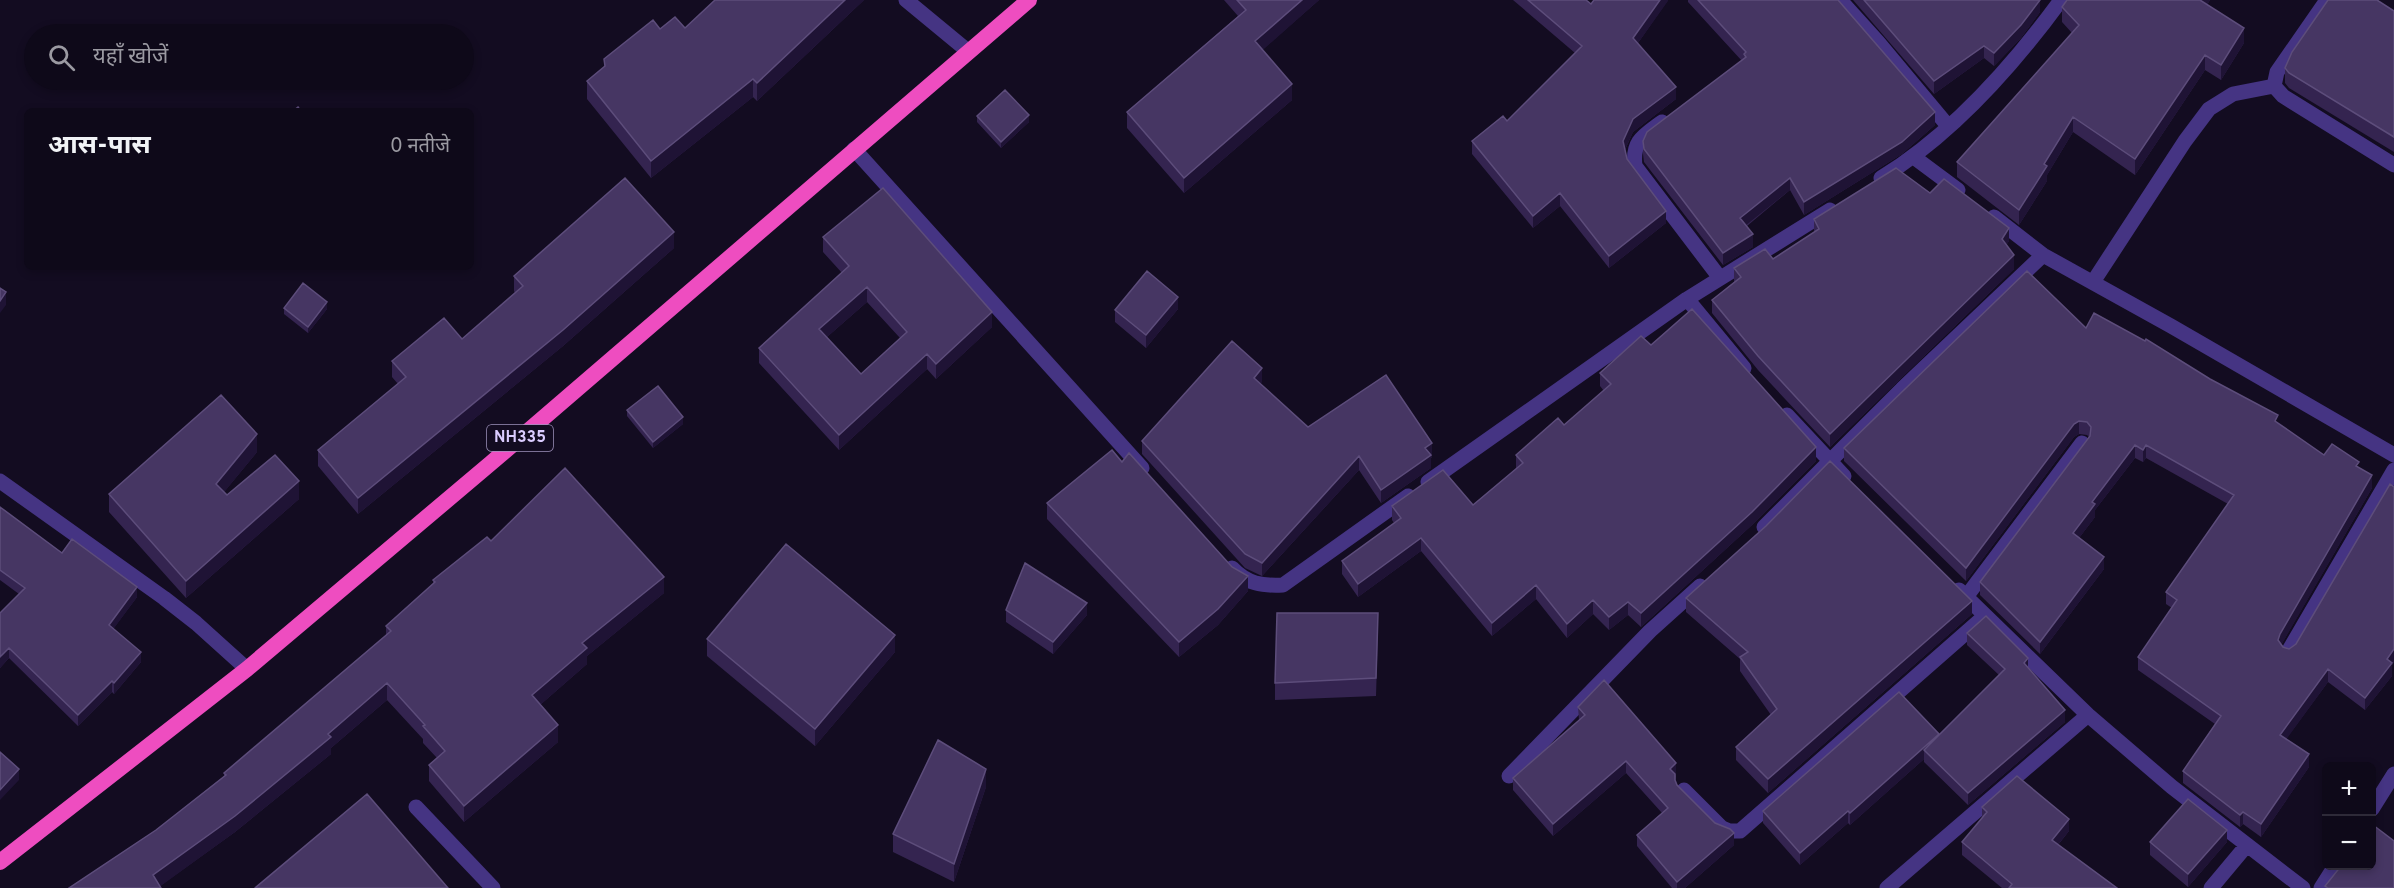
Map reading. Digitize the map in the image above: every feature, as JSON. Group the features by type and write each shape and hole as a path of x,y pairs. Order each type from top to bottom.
{"highway":[{"name":"NH335","path":"0,862 247,669 491,464 1029,0"}],"street":[{"path":"906,0 969,52"},
{"path":"1840,0 1948,126"},
{"path":"1866,188 1915,158 2029,44 2061,0"},
{"path":"2274,86 2277,72 2327,0"},
{"path":"2274,86 2283,96 2394,165"},
{"path":"2093,282 2185,141 2209,109 2233,94 2274,86"},
{"path":"1675,112 1639,139 1633,153 1635,166 1720,278"},
{"path":"854,149 1151,477"},
{"path":"1915,158 2043,255 2394,455"},
{"path":"1220,554 1239,576 1260,586 1283,585 1687,299 1846,200"},
{"path":"1751,539 1902,388 2043,255"},
{"path":"1687,299 1751,376"},
{"path":"1774,402 1854,485"},
{"path":"1966,597 2082,443"},
{"path":"2288,652 2394,470"},
{"path":"0,481 164,598 247,669"},
{"path":"1509,776 1650,631 1709,578"},
{"path":"1950,581 2088,715 2172,786 2303,888"},
{"path":"1684,789 1722,828 1729,831 1740,831 1985,616"},
{"path":"1887,888 2088,715"},
{"path":"2376,803 2394,774"},
{"path":"416,807 493,888"},
{"path":"2211,888 2247,845"},
{"path":"2321,888 2332,870"}],"building":[{"path":"715,0 845,0 757,83 753,79 651,161 587,81 605,66 604,59 653,20 660,29 675,17 685,28"},
{"path":"1237,0 1302,0 1255,41 1292,84 1184,178 1127,112 1246,10"},
{"path":"1528,0 1586,0 1591,4 1594,0 1660,0 1633,38 1676,87 1633,119 1623,141 1627,159 1666,211 1609,256 1560,193 1533,216 1472,141 1503,116 1507,121 1582,46"},
{"path":"1698,0 1838,0 1935,112 1902,142 1804,202 1790,178 1740,218 1753,234 1723,253 1644,149 1643,141 1647,132 1746,57 1744,54 1746,52"},
{"path":"1864,0 2040,0 2021,25 1994,53 1984,46 1934,81"},
{"path":"2067,0 2200,0 2244,28 2221,65 2205,55 2135,159 2073,117 2044,164 2047,166 2019,210 1957,162 2079,25 2062,7"},
{"path":"2328,0 2377,0 2394,11 2394,137 2289,73 2285,68 2292,52"},
{"path":"1005,90 1029,115 1001,142 977,116"},
{"path":"1896,168 1930,193 1944,179 2009,228 2002,239 2014,255 1830,434 1758,356 1712,300 1741,277 1734,268 1765,249 1773,259 1819,229 1814,219"},
{"path":"625,178 674,232 563,330 358,498 318,450 406,377 392,361 444,318 462,339 523,286 514,276"},
{"path":"883,188 992,312 936,364 927,354 839,435 759,348 849,266 823,237","holes":["867,287 907,332 861,374 819,329"]},
{"path":"1147,271 1178,297 1146,335 1115,310"},
{"path":"2027,271 2086,328 2094,313 2145,341 2146,339 2210,379 2278,415 2275,421 2324,455 2332,444 2359,462 2356,466 2372,475 2280,634 2278,640 2283,647 2289,649 2296,644 2390,484 2394,487 2394,649 2387,659 2392,663 2365,698 2328,669 2280,735 2309,754 2261,824 2243,812 2240,815 2183,771 2221,716 2138,657 2177,600 2166,592 2234,495 2146,445 2143,450 2135,445 2092,502 2095,504 2073,533 2104,557 2040,642 1980,582 2090,436 2091,427 2087,422 2079,421 2074,424 1966,568 1844,448"},
{"path":"303,283 327,302 308,327 284,308"},
{"path":"0,288 6,292 0,301"},
{"path":"1692,309 1816,447 1752,512 1641,613 1628,602 1609,617 1593,600 1567,624 1536,585 1492,623 1421,538 1358,584 1342,561 1401,518 1392,506 1443,470 1473,505 1523,463 1516,455 1558,418 1564,425 1611,384 1600,373 1641,336 1651,345"},
{"path":"1232,341 1262,368 1254,378 1308,427 1386,375 1432,443 1425,448 1431,455 1381,490 1359,456 1262,563 1245,554 1142,441"},
{"path":"658,386 683,417 653,442 627,410"},
{"path":"221,395 257,434 216,484 227,495 275,455 299,481 186,581 109,494"},
{"path":"1112,450 1122,462 1129,453 1232,567 1248,576 1218,609 1179,642 1047,503"},
{"path":"1830,461 1972,601 1768,779 1736,747 1777,709 1740,657 1748,652 1686,598 1766,526"},
{"path":"565,468 664,577 582,643 587,648 532,695 558,725 464,806 429,765 445,751 387,683 328,734 331,737 235,816 153,875 161,888 69,888 156,830 226,775 224,773 391,631 386,626 435,582 433,580 487,537 491,541"},
{"path":"0,507 62,553 72,539 137,587 109,625 141,652 114,683 112,681 78,715 9,648 0,657 0,613 25,588 0,570"},
{"path":"786,544 895,635 815,729 707,639"},
{"path":"1025,563 1087,603 1053,642 1006,610"},
{"path":"1277,613 1378,613 1376,678 1275,683"},
{"path":"1986,616 2028,658 2024,663 2065,710 1968,793 1924,750 2005,669 1967,633"},
{"path":"1604,680 1676,763 1670,769 1675,774 1677,785 1715,823 1734,833 1677,882 1637,835 1668,808 1626,761 1553,824 1513,778 1585,715 1578,707"},
{"path":"1899,692 1939,734 1850,813 1848,811 1800,853 1763,811"},
{"path":"938,740 986,769 954,864 893,834"},
{"path":"0,752 19,769 0,790"},
{"path":"2017,776 2069,819 2052,840 2117,888 2009,888 2012,884 1962,842 1987,812 1982,807"},
{"path":"367,794 448,888 255,888"},
{"path":"2188,799 2227,830 2188,874 2150,842"},
{"path":"2376,827 2394,841 2394,888 2328,888 2325,886 2338,870 2376,870"}]}
